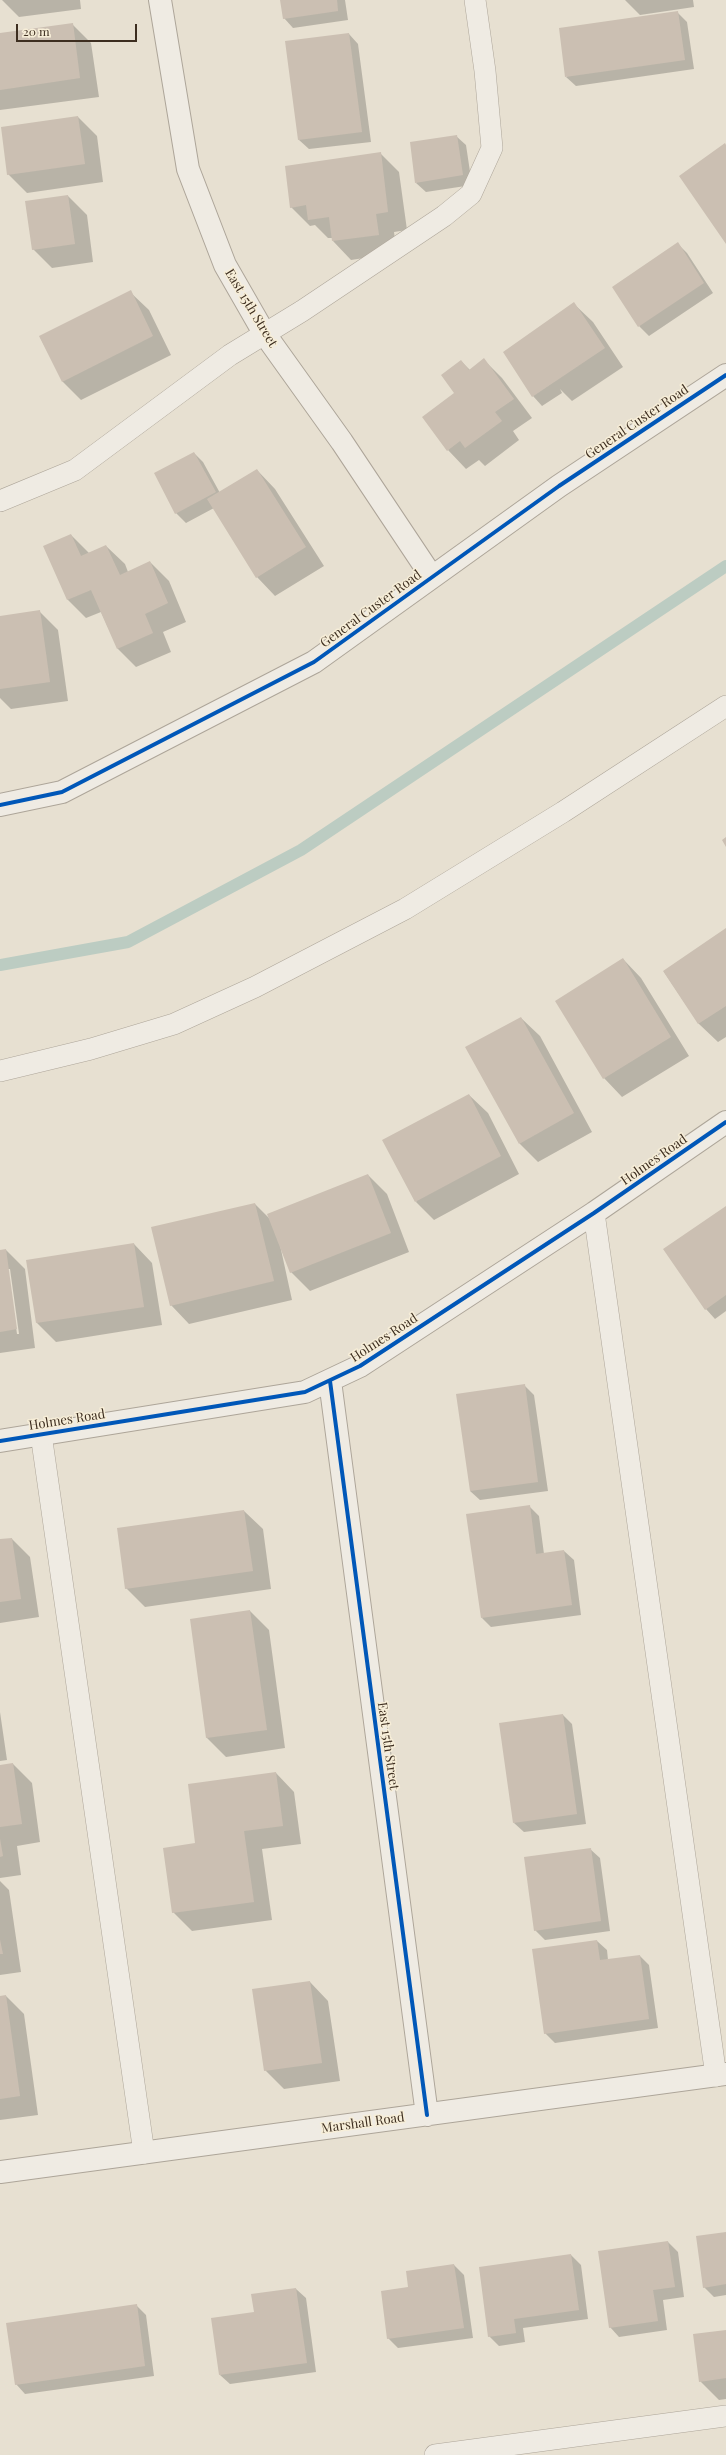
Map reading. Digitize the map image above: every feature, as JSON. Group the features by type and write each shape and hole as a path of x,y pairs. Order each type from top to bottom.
{"street":[{"name":"East 15th Street","path":"160,0 188,169 225,266 264,333 342,442 432,577"},
{"name":"General Custer Road","path":"0,805 62,792 314,662 559,486 726,375"},
{"name":"Holmes Road","path":"0,1441 305,1392 360,1366 594,1213 726,1122"},
{"name":"East 15th Street","path":"330,1381 427,2115"},
{"name":"Marshall Road","path":"0,2172 721,2075"}],"lane":[{"path":"0,501 75,470 230,354 302,311 431,225 471,194 492,148 485,71 475,0"},
{"path":"0,1071 91,1049 174,1024 256,987 405,909 563,812 726,706"},
{"path":"594,1213 721,2075"},
{"path":"41,1434 144,2153"},
{"path":"435,2455 726,2416"}],"building":[{"path":"280,0 337,0 338,11 283,19"},
{"path":"678,11 685,60 565,77 559,28"},
{"path":"73,23 80,78 0,90 0,33"},
{"path":"349,33 362,132 298,140 285,41"},
{"path":"78,116 85,164 7,175 1,127"},
{"path":"457,135 463,175 415,183 410,142"},
{"path":"725,143 726,145 726,244 679,176"},
{"path":"381,152 388,212 376,214 379,235 332,241 329,217 308,220 306,205 290,208 285,166"},
{"path":"68,195 75,244 32,250 25,201"},
{"path":"678,242 704,283 638,327 612,287"},
{"path":"131,290 153,336 62,382 39,336"},
{"path":"574,302 605,348 532,397 503,352"},
{"path":"484,358 514,399 495,412 502,421 465,448 460,441 447,451 422,417 454,393 441,375 461,360 469,370"},
{"path":"194,452 216,492 175,514 154,473"},
{"path":"257,469 306,547 256,578 207,499"},
{"path":"71,534 81,556 106,545 120,575 150,561 168,603 145,614 153,633 117,649 91,590 67,600 43,546"},
{"path":"40,610 50,682 0,689 0,616"},
{"path":"726,837 726,847 722,840"},
{"path":"726,928 726,1006 698,1024 663,971"},
{"path":"623,958 671,1037 603,1079 555,1001"},
{"path":"521,1017 574,1113 519,1144 465,1047"},
{"path":"469,1094 501,1156 415,1202 382,1140"},
{"path":"368,1174 391,1233 290,1273 267,1214"},
{"path":"255,1203 274,1281 170,1306 151,1227"},
{"path":"726,1206 726,1295 705,1310 663,1249"},
{"path":"134,1243 144,1307 36,1323 26,1260"},
{"path":"6,1249 17,1329 0,1332 0,1250"},
{"path":"525,1384 538,1482 470,1491 456,1394"},
{"path":"530,1505 536,1554 564,1550 572,1605 481,1618 466,1514"},
{"path":"244,1510 253,1571 125,1589 117,1528"},
{"path":"12,1538 21,1599 0,1602 0,1539"},
{"path":"250,1610 267,1730 206,1738 190,1619"},
{"path":"563,1714 577,1814 513,1823 499,1723"},
{"path":"13,1763 22,1824 0,1827 0,1765"},
{"path":"276,1772 283,1826 244,1831 254,1902 172,1913 163,1848 195,1843 188,1784"},
{"path":"0,1839 3,1856 0,1857"},
{"path":"591,1848 601,1921 534,1931 524,1857"},
{"path":"0,1940 3,1954 0,1954"},
{"path":"597,1940 600,1960 640,1955 649,2019 544,2034 532,1949"},
{"path":"310,1981 322,2063 264,2071 252,1989"},
{"path":"6,1995 20,2096 0,2099 0,1996"},
{"path":"726,2232 726,2284 703,2288 696,2236"},
{"path":"668,2241 675,2287 653,2290 658,2321 609,2328 598,2251"},
{"path":"571,2254 579,2310 514,2319 516,2333 488,2337 479,2267"},
{"path":"454,2264 464,2328 387,2339 381,2291 408,2287 406,2271"},
{"path":"296,2288 307,2363 219,2375 211,2318 254,2312 251,2294"},
{"path":"137,2304 145,2366 15,2385 6,2323"},
{"path":"726,2330 726,2378 699,2382 693,2334"}],"waterway":[{"path":"0,965 128,942 301,850 726,566"}],"cycle path":[{"path":"0,805 62,792 314,662 559,486 726,375"},
{"path":"0,1441 305,1392 360,1366 594,1213 726,1122"},
{"path":"330,1381 427,2115"}]}
